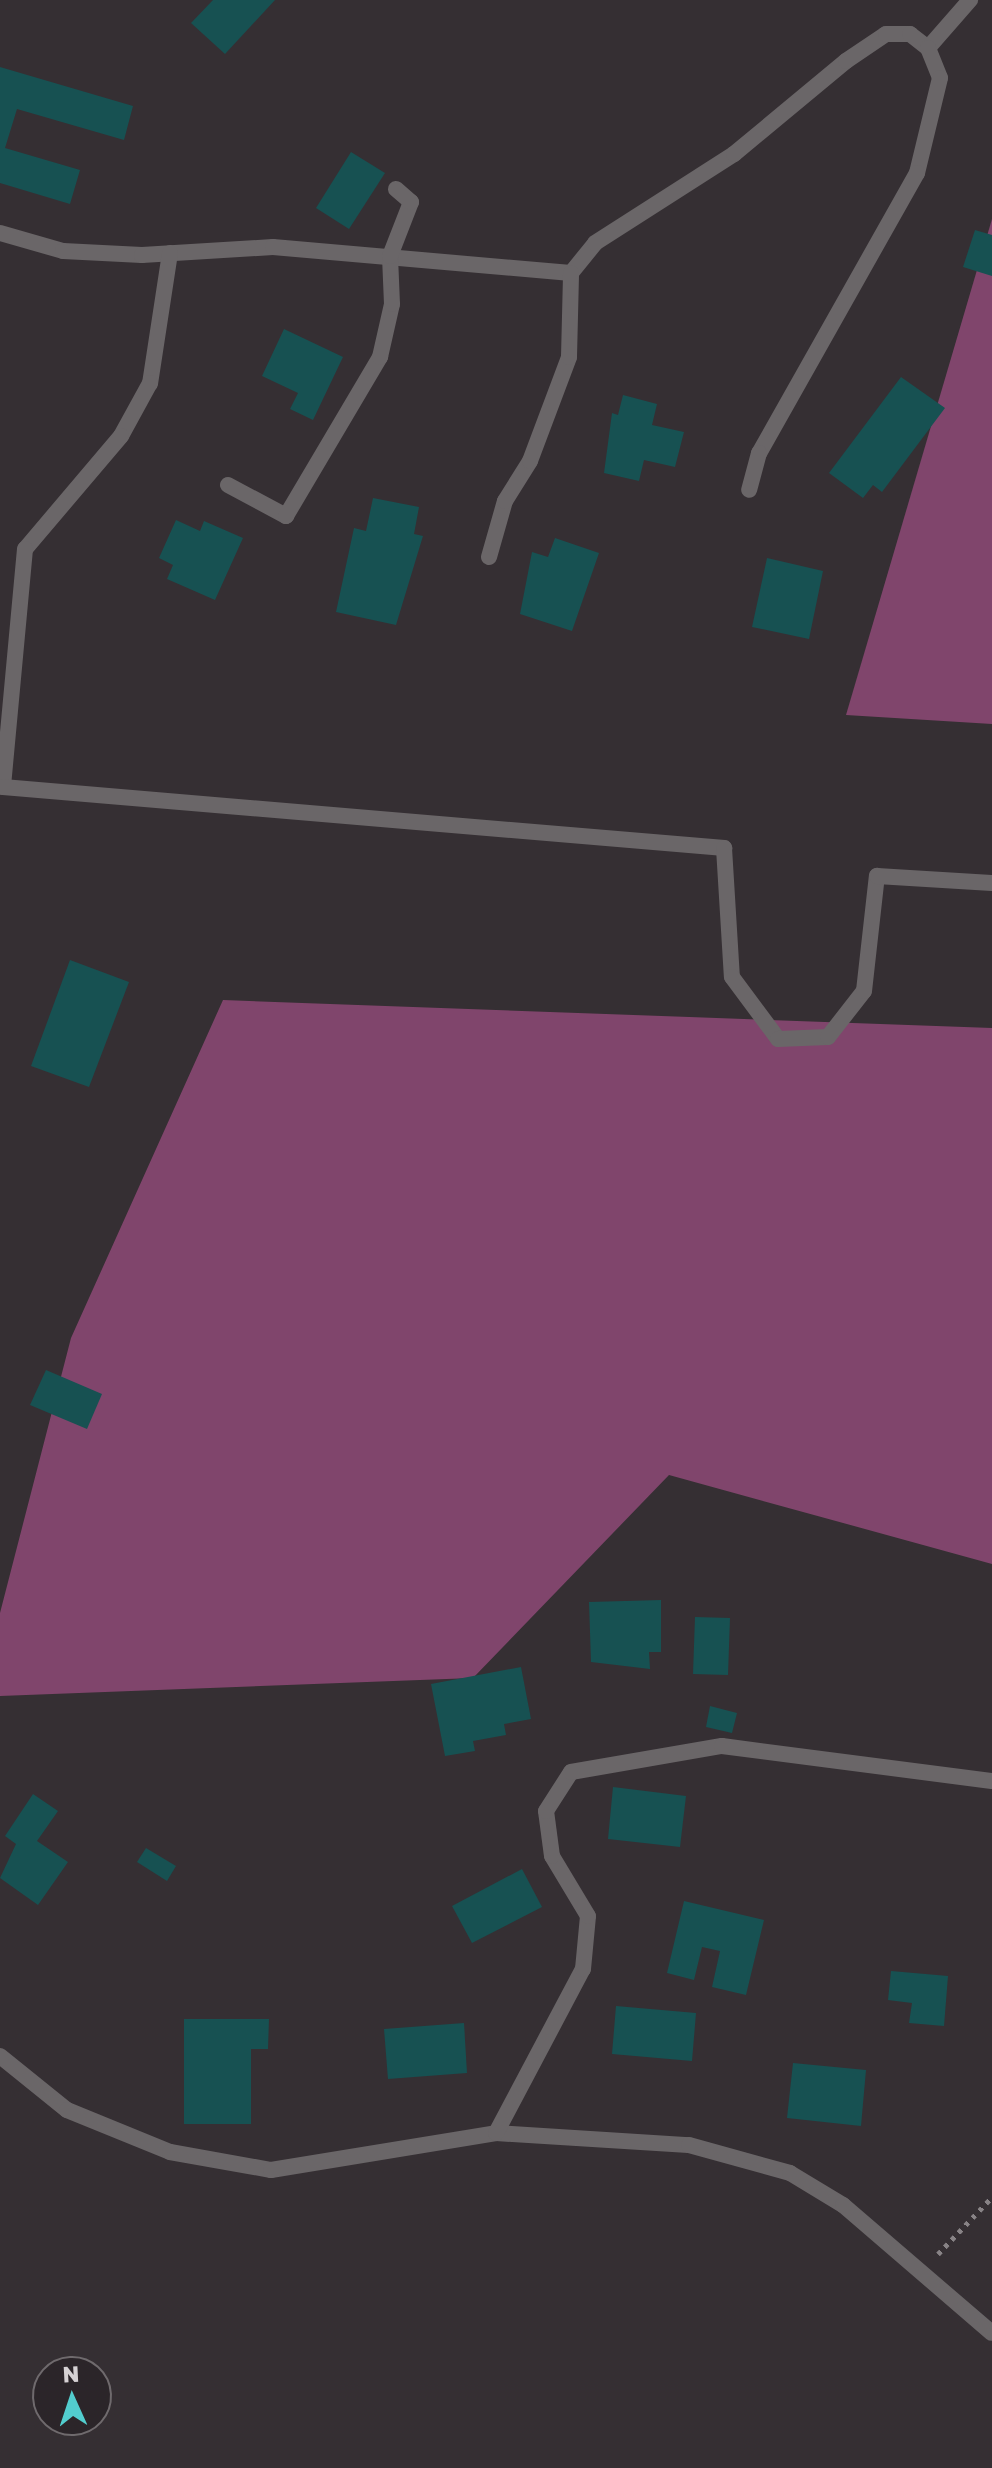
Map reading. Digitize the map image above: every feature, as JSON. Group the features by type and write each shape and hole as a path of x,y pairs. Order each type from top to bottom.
{"street":[{"path":"928,48 970,0"},
{"path":"489,557 505,501 530,461 569,357 571,273 595,243 734,154 886,34 910,34 928,48 940,78 917,173 759,453 749,490"},
{"path":"228,485 286,516 380,357 392,304 390,256 411,202 396,189"},
{"path":"0,233 63,251 170,253 273,247 571,273"},
{"path":"170,253 150,383 121,436 25,549 3,787 724,848 732,977 778,1039 828,1037 864,991 877,876 992,883"},
{"path":"496,2133 583,1969 588,1916 552,1856 546,1811 571,1772 722,1746 992,1781"},
{"path":"0,2056 67,2110 170,2152 271,2170 496,2133 689,2145 790,2173 843,2205 992,2333"}],"path":[{"path":"921,2272 992,2197"}],"shaded area":[{"path":"992,219 992,724 846,715"},
{"path":"223,1000 992,1028 992,1564 669,1475 473,1678 0,1696 0,1613 71,1338"}],"building":[{"path":"213,0 275,0 225,54 191,23"},
{"path":"0,67 133,106 124,140 17,109 5,148 80,170 70,204 0,183"},
{"path":"351,152 385,173 349,229 316,208"},
{"path":"975,230 992,235 992,276 963,267"},
{"path":"284,329 343,357 313,420 290,409 298,393 262,376"},
{"path":"901,377 945,408 882,492 873,485 863,498 829,473"},
{"path":"623,395 657,404 652,425 684,432 675,467 644,460 639,481 604,473 612,413 618,415"},
{"path":"373,498 419,507 414,534 423,536 396,625 336,612 354,528 366,531"},
{"path":"176,520 200,531 204,521 243,538 215,600 167,579 173,565 159,558"},
{"path":"555,538 599,553 572,631 520,614 532,552 548,557"},
{"path":"767,558 823,571 809,639 752,627"},
{"path":"70,960 129,982 89,1087 31,1066"},
{"path":"46,1370 102,1394 87,1429 30,1405"},
{"path":"661,1600 661,1652 649,1652 650,1669 591,1662 589,1602"},
{"path":"695,1617 730,1618 728,1675 693,1674"},
{"path":"521,1667 531,1719 504,1724 506,1735 473,1741 475,1751 445,1756 431,1684"},
{"path":"710,1706 737,1713 732,1733 706,1727"},
{"path":"613,1787 686,1796 680,1847 608,1839"},
{"path":"33,1794 58,1811 37,1841 68,1862 38,1905 0,1878 16,1844 5,1836"},
{"path":"146,1848 176,1866 167,1881 137,1862"},
{"path":"522,1869 542,1907 472,1943 452,1906"},
{"path":"684,1901 764,1920 746,1995 712,1987 720,1951 702,1947 694,1980 667,1973"},
{"path":"891,1971 948,1976 944,2026 909,2023 912,2003 888,2000"},
{"path":"616,2006 696,2013 692,2061 612,2054"},
{"path":"184,2019 269,2019 268,2049 251,2049 251,2124 184,2124"},
{"path":"464,2023 467,2073 388,2079 384,2029"},
{"path":"793,2063 866,2070 861,2126 787,2118"}]}
